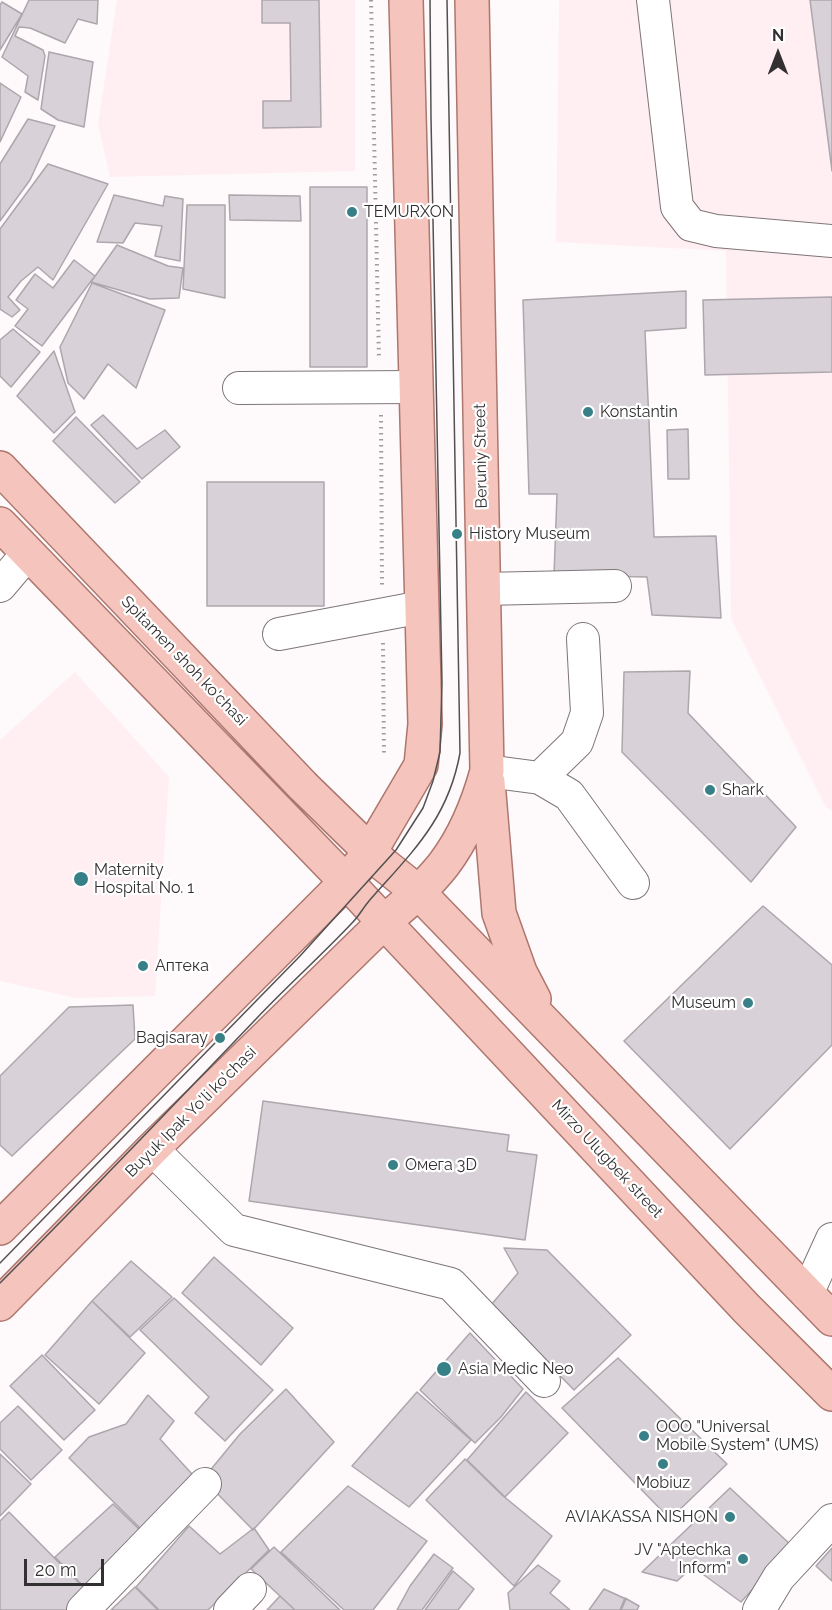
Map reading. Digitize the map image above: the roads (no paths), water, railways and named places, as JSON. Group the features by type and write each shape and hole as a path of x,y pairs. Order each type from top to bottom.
{"main road":[{"path":"0,1228 346,882 370,852 421,765 425,724 406,0"},
{"name":"Beruniy Street","path":"418,892 444,864 461,837 477,805 487,771 472,0"},
{"name":"Spitamen shoh ko'chasi","path":"0,468 303,786 370,852 418,892"},
{"path":"0,524 346,882"},
{"path":"487,771 499,913 520,972 548,1025"},
{"name":"Mirzo Ulugbek street","path":"346,882 747,1309 832,1394"},
{"path":"418,892 832,1319"},
{"name":"Buyuk Ipak Yo'li ko'chasi","path":"0,1304 152,1149 384,922 418,892"}],"street":[{"path":"653,0 677,207 691,225 716,231 832,241"},
{"path":"239,388 416,387"},
{"path":"0,586 28,553"},
{"path":"484,589 615,586"},
{"path":"279,634 422,608"},
{"path":"540,778 577,742 587,714 583,639"},
{"path":"487,771 540,778 569,795 633,884"},
{"path":"152,1149 234,1230 451,1284 544,1381"},
{"path":"807,1294 832,1239"},
{"path":"83,1610 205,1484"},
{"path":"759,1610 779,1577 832,1520"}],"tram line":[{"path":"0,1263 300,956 396,850 423,808 433,781 440,752 442,683 430,0"},
{"path":"0,1283 354,920 426,834 447,798 460,753 447,0"}],"place":[{"name":"TEMURXON","path":"352,212"},
{"name":"Konstantin","path":"588,412"},
{"name":"History Museum","path":"457,534"},
{"name":"Shark","path":"710,790"},
{"name":"Maternity Hospital No. 1","path":"81,879"},
{"name":"Аптека","path":"143,966"},
{"name":"Museum","path":"748,1003"},
{"name":"Bagisaray","path":"220,1038"},
{"name":"Омега 3D","path":"393,1165"},
{"name":"Asia Medic Neo","path":"444,1369"},
{"name":"ООО \"Universal Mobile System\" (UMS)","path":"644,1436"},
{"name":"Mobiuz","path":"663,1464"},
{"name":"AVIAKASSA NISHON","path":"730,1517"},
{"name":"JV \"Aptechka Inform\"","path":"743,1559"}]}
